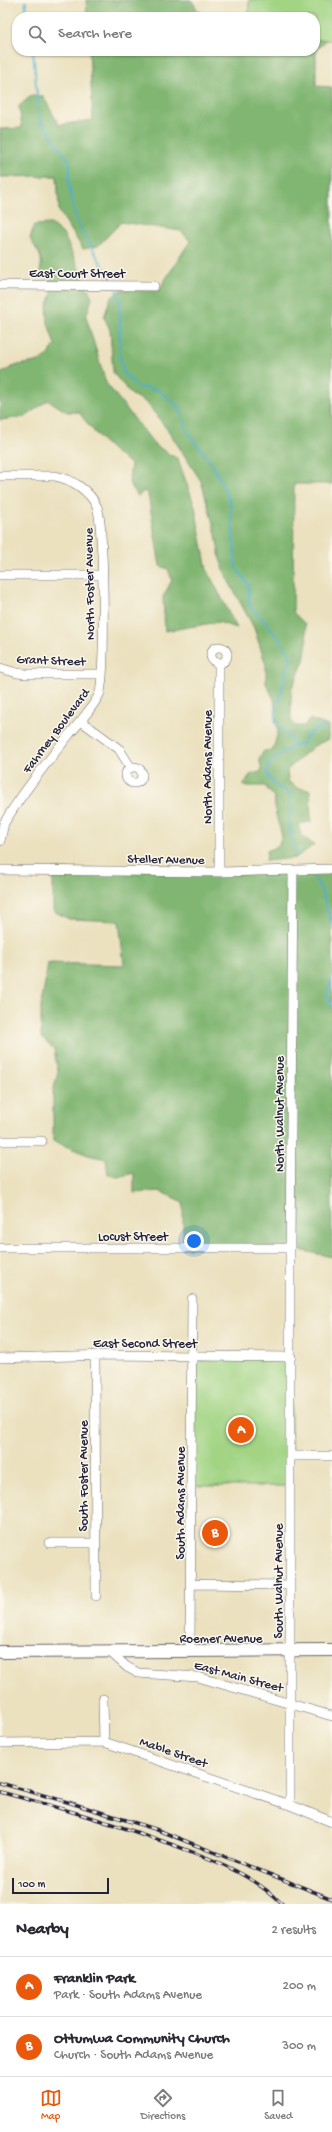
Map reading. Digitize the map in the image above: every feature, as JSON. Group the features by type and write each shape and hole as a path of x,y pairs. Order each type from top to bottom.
{"main road":[{"name":"Roemer Avenue","path":"110,1652 332,1650"},
{"path":"0,1652 110,1652"}],"street":[{"name":"East Court Street","path":"0,285 154,286"},
{"name":"North Foster Avenue","path":"0,476 61,477 83,489 90,496 100,516 103,575 102,674"},
{"path":"0,575 103,575"},
{"name":"North Adams Avenue","path":"219,663 219,872"},
{"name":"Grant Street","path":"0,668 27,674 102,674"},
{"name":"Fahrney Boulevard","path":"0,841 4,824 16,803 81,721 100,694 102,674"},
{"path":"81,721 118,749 131,768"},
{"name":"Steller Avenue","path":"0,870 219,872 332,869"},
{"name":"North Walnut Avenue","path":"291,1357 290,1248 292,871"},
{"path":"0,1141 42,1140"},
{"name":"Locust Street","path":"0,1248 290,1248"},
{"path":"192,1299 192,1355"},
{"name":"East Second Street","path":"0,1358 94,1355 291,1357"},
{"name":"South Foster Avenue","path":"94,1355 96,1596"},
{"name":"South Adams Avenue","path":"190,1651 192,1355"},
{"name":"South Walnut Avenue","path":"290,1805 291,1357"},
{"path":"291,1456 332,1456"},
{"path":"50,1543 95,1542"},
{"path":"191,1584 290,1585"},
{"name":"East Main Street","path":"110,1652 127,1667 138,1672 198,1677 332,1716"},
{"path":"103,1699 104,1742"},
{"name":"Mable Street","path":"0,1743 104,1742 290,1805 332,1822"}],"green space":[{"path":"86,0 191,0 199,12 87,12"},
{"path":"249,0 332,0 332,40 320,40 320,12 249,12"},
{"path":"320,40 327,40 320,46"},
{"path":"89,56 316,56 316,86 332,87 332,484 294,484 293,612 305,624 307,641 304,661 291,690 291,720 295,726 304,726 310,719 328,726 328,739 314,746 287,770 288,781 297,788 310,790 311,822 298,824 301,835 314,845 295,858 266,861 267,851 279,845 282,836 276,815 274,797 265,786 243,786 250,775 262,771 259,758 264,751 273,750 278,732 274,699 266,683 266,665 254,628 227,578 220,559 216,534 201,481 170,433 146,402 132,395 113,373 110,330 104,317 110,299 120,290 158,291 190,241 181,231 121,222 98,246 83,249 59,211 57,176 0,177 0,129 22,128 19,106 31,96 43,96 59,125 93,120"},
{"path":"51,224 64,235 92,298 86,317 106,383 156,446 178,459 195,507 207,570 237,628 218,622 165,631 163,597 172,580 168,569 160,566 148,494 144,491 138,496 129,483 131,464 102,441 79,412 67,412 48,400 25,417 0,420 0,374 18,365 40,361 47,356 55,345 48,323 47,306 52,294 51,280 38,275 41,260 30,239 34,225"},
{"path":"332,869 332,1257 290,1248 183,1248 183,1202 159,1191 134,1193 134,1173 118,1177 108,1175 106,1159 88,1155 53,1141 53,1092 58,1072 54,1049 41,1037 41,1007 48,963 124,965 119,921 69,919 53,911 53,870"},
{"path":"192,1355 291,1357 291,1486 192,1486"}],"waterway":[{"path":"25,12 26,2"},
{"path":"33,56 39,118 70,162 69,186 77,222 113,284"},
{"path":"116,289 120,300 120,356 124,374 138,387 158,390 179,407 189,434 212,464 230,503 236,568 248,584 250,606 269,626 289,652 291,659 285,673 282,691 277,703 275,723 288,735 295,747"},
{"path":"298,855 294,848 290,834 292,797 272,782 268,775 268,768 276,757 283,752 304,743 311,732 324,727"},
{"path":"315,879 321,889 332,926"},
{"path":"332,977 327,995 332,1006"}],"railway":[{"path":"0,1783 155,1829 332,1899"},
{"path":"0,1792 102,1821 211,1859 256,1882 282,1904"}],"place":[{"name":"Franklin Park","path":"241,1430"},
{"name":"Ottumwa Community Church","path":"215,1533"}]}
